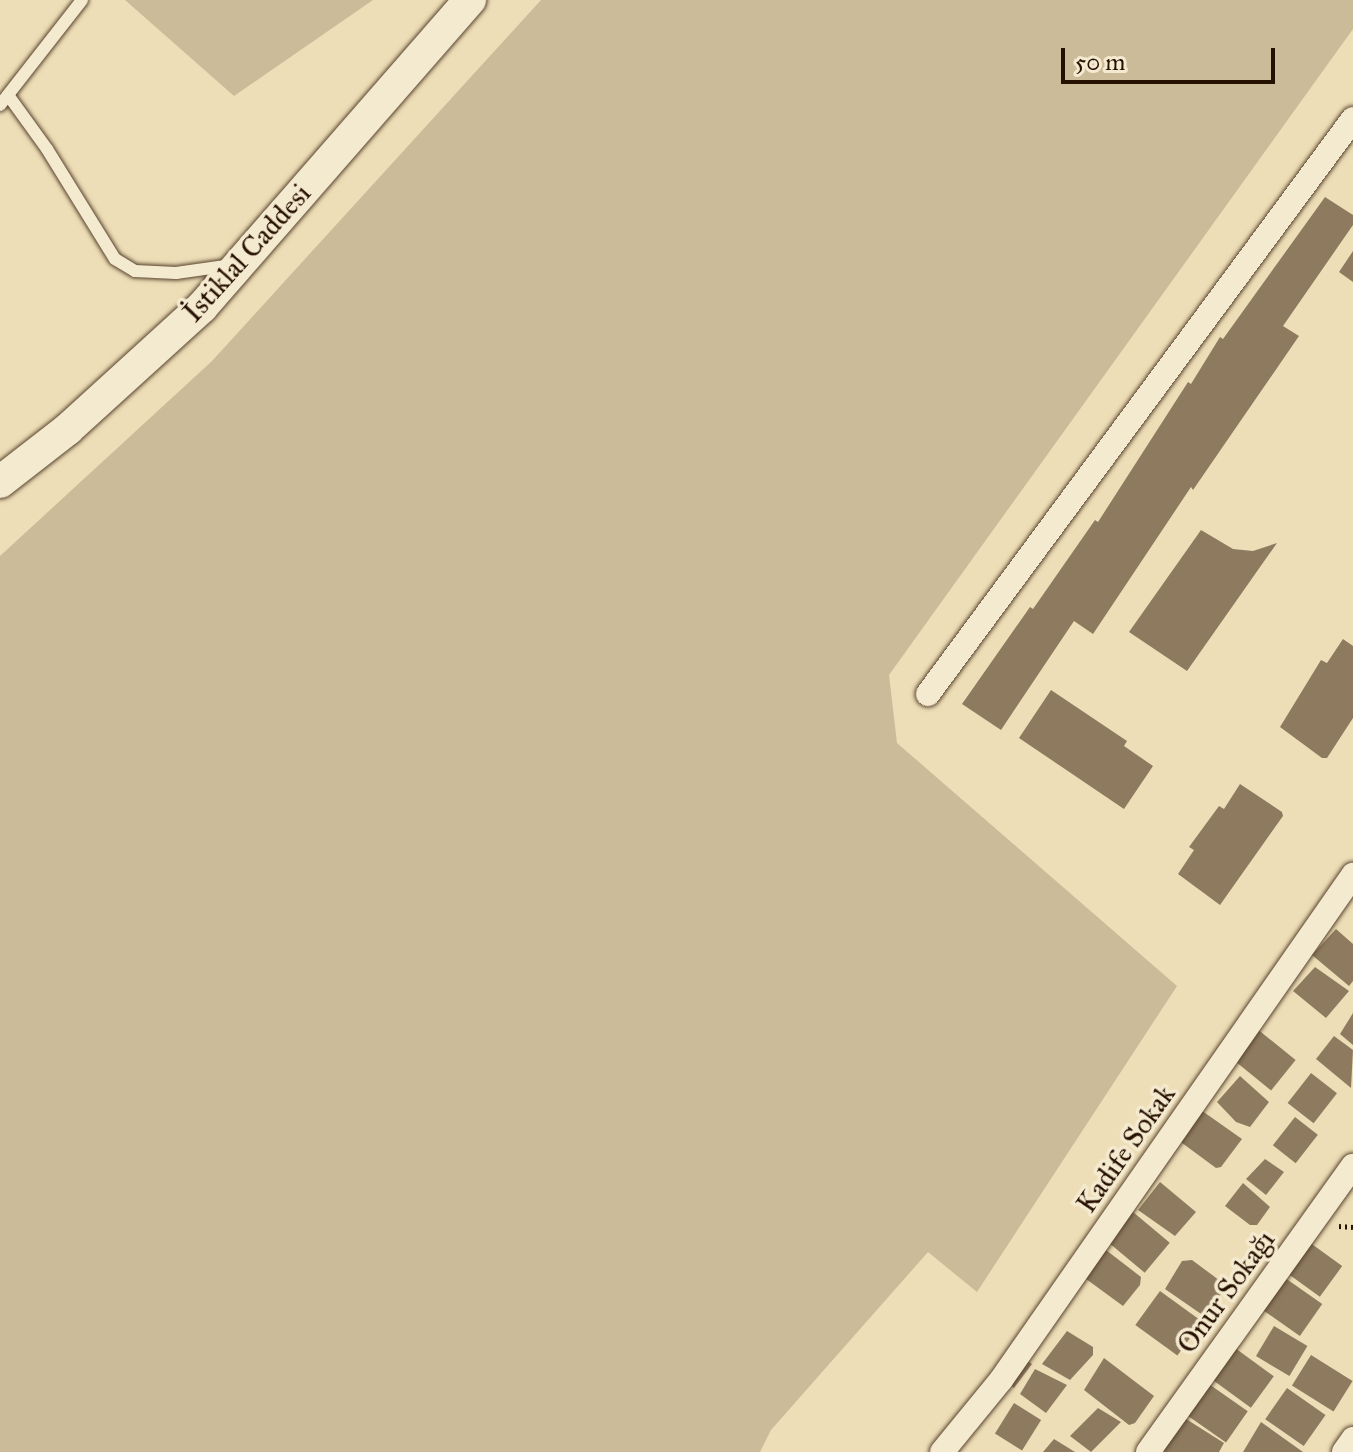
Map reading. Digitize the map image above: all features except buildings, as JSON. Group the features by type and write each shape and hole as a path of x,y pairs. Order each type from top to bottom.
{"main road":[{"name":"İstiklal Caddesi","path":"0,482 68,429 202,307 470,0"}],"street":[{"path":"928,694 1353,119"},
{"name":"Kadife Sokak","path":"942,1452 1001,1380 1353,875"},
{"name":"Onur Sokağı","path":"1148,1452 1353,1166"},
{"path":"1344,1452 1353,1439"}],"lane":[{"path":"82,0 4,100 47,149 95,232 115,259 135,271 176,273 237,264"}],"shaded area":[{"path":"125,0 373,0 234,96"},
{"path":"541,0 1353,0 1353,29 889,675 897,743 1177,986 977,1292 928,1252 771,1430 760,1452 0,1452 0,556 212,361"}]}
